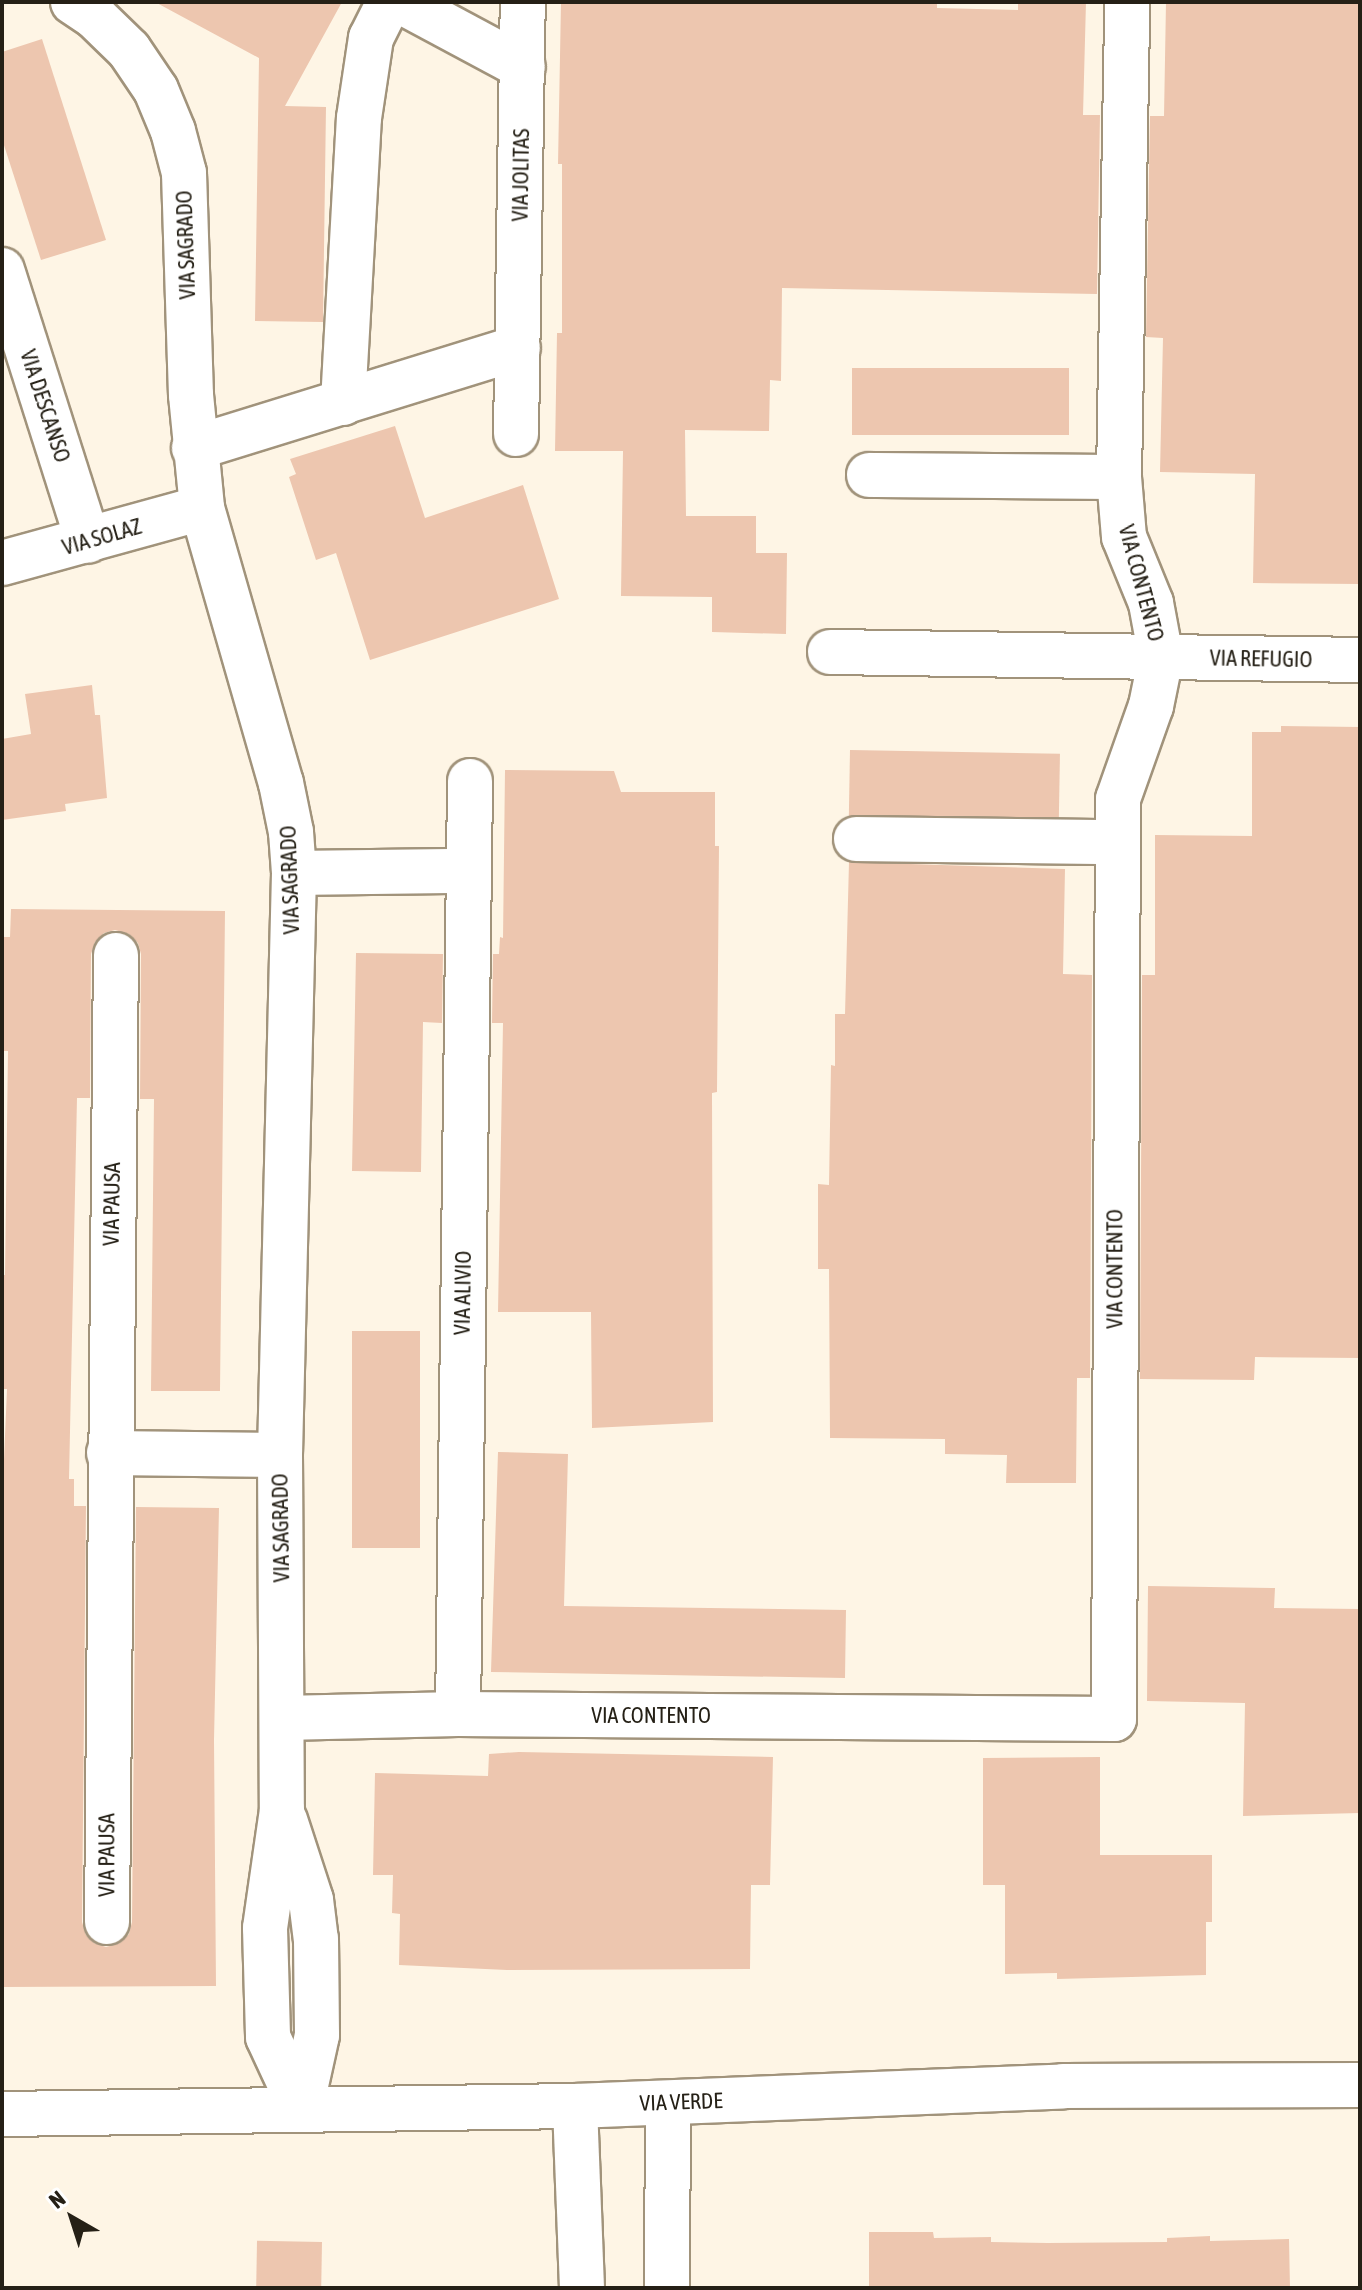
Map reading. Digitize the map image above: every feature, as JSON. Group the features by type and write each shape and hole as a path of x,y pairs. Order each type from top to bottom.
{"street":[{"name":"VIA SAGRADO","path":"73,2 95,17 129,50 156,90 173,131 184,173 194,448 202,508 281,783 291,832 294,873 280,1455 282,1810 311,1900 316,1939 317,2035 301,2108"},
{"path":"343,403 359,118 371,38 389,2"},
{"path":"402,2 523,67"},
{"name":"VIA JOLITAS","path":"516,434 523,2"},
{"name":"VIA CONTENTO","path":"283,1718 458,1714 1114,1719 1118,799 1151,706 1161,657 1151,603 1124,537 1119,477 1127,2"},
{"name":"VIA DESCANSO","path":"2,270 88,541"},
{"path":"194,448 518,348"},
{"path":"869,475 1119,477"},
{"name":"VIA SOLAZ","path":"2,563 202,508"},
{"name":"VIA REFUGIO","path":"830,652 1360,660"},
{"name":"VIA ALIVIO","path":"458,1714 470,781"},
{"path":"856,839 1117,842"},
{"path":"294,873 468,871"},
{"name":"VIA PAUSA","path":"107,1922 116,955"},
{"path":"109,1453 280,1455"},
{"name":"VIA VERDE","path":"2,2114 575,2106 1063,2086 1360,2085"},
{"path":"667,2288 668,2103"},
{"path":"575,2106 582,2288"}],"building":[{"path":"155,2 342,2 285,106 326,107 323,322 255,321 259,58"},
{"path":"561,2 937,2 937,8 1018,10 1018,2 1086,2 1083,115 1100,115 1097,294 782,288 781,381 770,380 769,431 685,430 686,516 756,516 756,553 787,553 786,634 712,632 712,597 621,596 623,451 555,451 557,333 562,333 562,164 558,164"},
{"path":"1166,2 1360,2 1360,584 1253,583 1255,474 1160,472 1163,338 1146,337 1150,116 1164,116"},
{"path":"42,39 106,240 41,260 2,139 2,52"},
{"path":"852,368 1069,368 1069,435 852,435"},
{"path":"395,426 425,518 523,485 559,599 370,660 336,553 316,560 289,477 296,474 290,459"},
{"path":"92,685 95,715 100,715 107,798 65,804 66,811 2,820 2,739 31,734 25,694"},
{"path":"1281,726 1360,727 1360,1358 1255,1357 1254,1380 1140,1379 1142,975 1155,975 1155,835 1252,836 1252,732 1281,732"},
{"path":"850,750 1060,754 1059,820 849,816"},
{"path":"505,770 614,771 621,792 715,792 715,846 719,846 717,1092 712,1093 713,1422 592,1428 591,1312 498,1312 503,1023 492,1023 493,954 499,954 500,937 503,938"},
{"path":"849,862 1065,869 1063,974 1092,975 1090,1378 1077,1378 1076,1483 1006,1483 1007,1455 945,1454 945,1439 830,1438 829,1269 818,1269 818,1184 829,1185 831,1065 835,1066 835,1014 845,1014"},
{"path":"11,909 225,911 220,1391 151,1391 154,1099 140,1099 141,954 138,943 129,934 115,930 104,933 95,942 91,954 90,1098 77,1098 69,1479 74,1479 74,1506 86,1506 82,1922 86,1935 94,1943 106,1947 120,1943 129,1934 132,1922 136,1507 219,1508 214,1740 216,1986 2,1987 2,1506 7,1389 2,1389 2,1275 5,1275 8,1051 2,1051 2,937 10,937"},
{"path":"356,953 443,954 442,1023 423,1022 421,1172 352,1171"},
{"path":"352,1331 420,1331 420,1548 352,1548"},
{"path":"498,1452 568,1454 564,1606 846,1610 845,1678 491,1672"},
{"path":"1148,1586 1275,1588 1274,1608 1360,1609 1360,1813 1243,1816 1245,1703 1147,1701"},
{"path":"489,1754 773,1757 770,1885 751,1885 750,1969 507,1970 399,1965 400,1914 392,1913 393,1875 373,1875 375,1773 488,1776"},
{"path":"1100,1757 1100,1855 1212,1855 1212,1922 1206,1922 1206,1975 1057,1979 1057,1973 1005,1974 1005,1885 983,1885 983,1758"},
{"path":"869,2232 933,2232 934,2238 991,2237 991,2242 1048,2243 1167,2242 1167,2238 1210,2236 1210,2241 1289,2239 1290,2288 869,2288"},
{"path":"257,2241 322,2242 321,2288 256,2287"}]}
